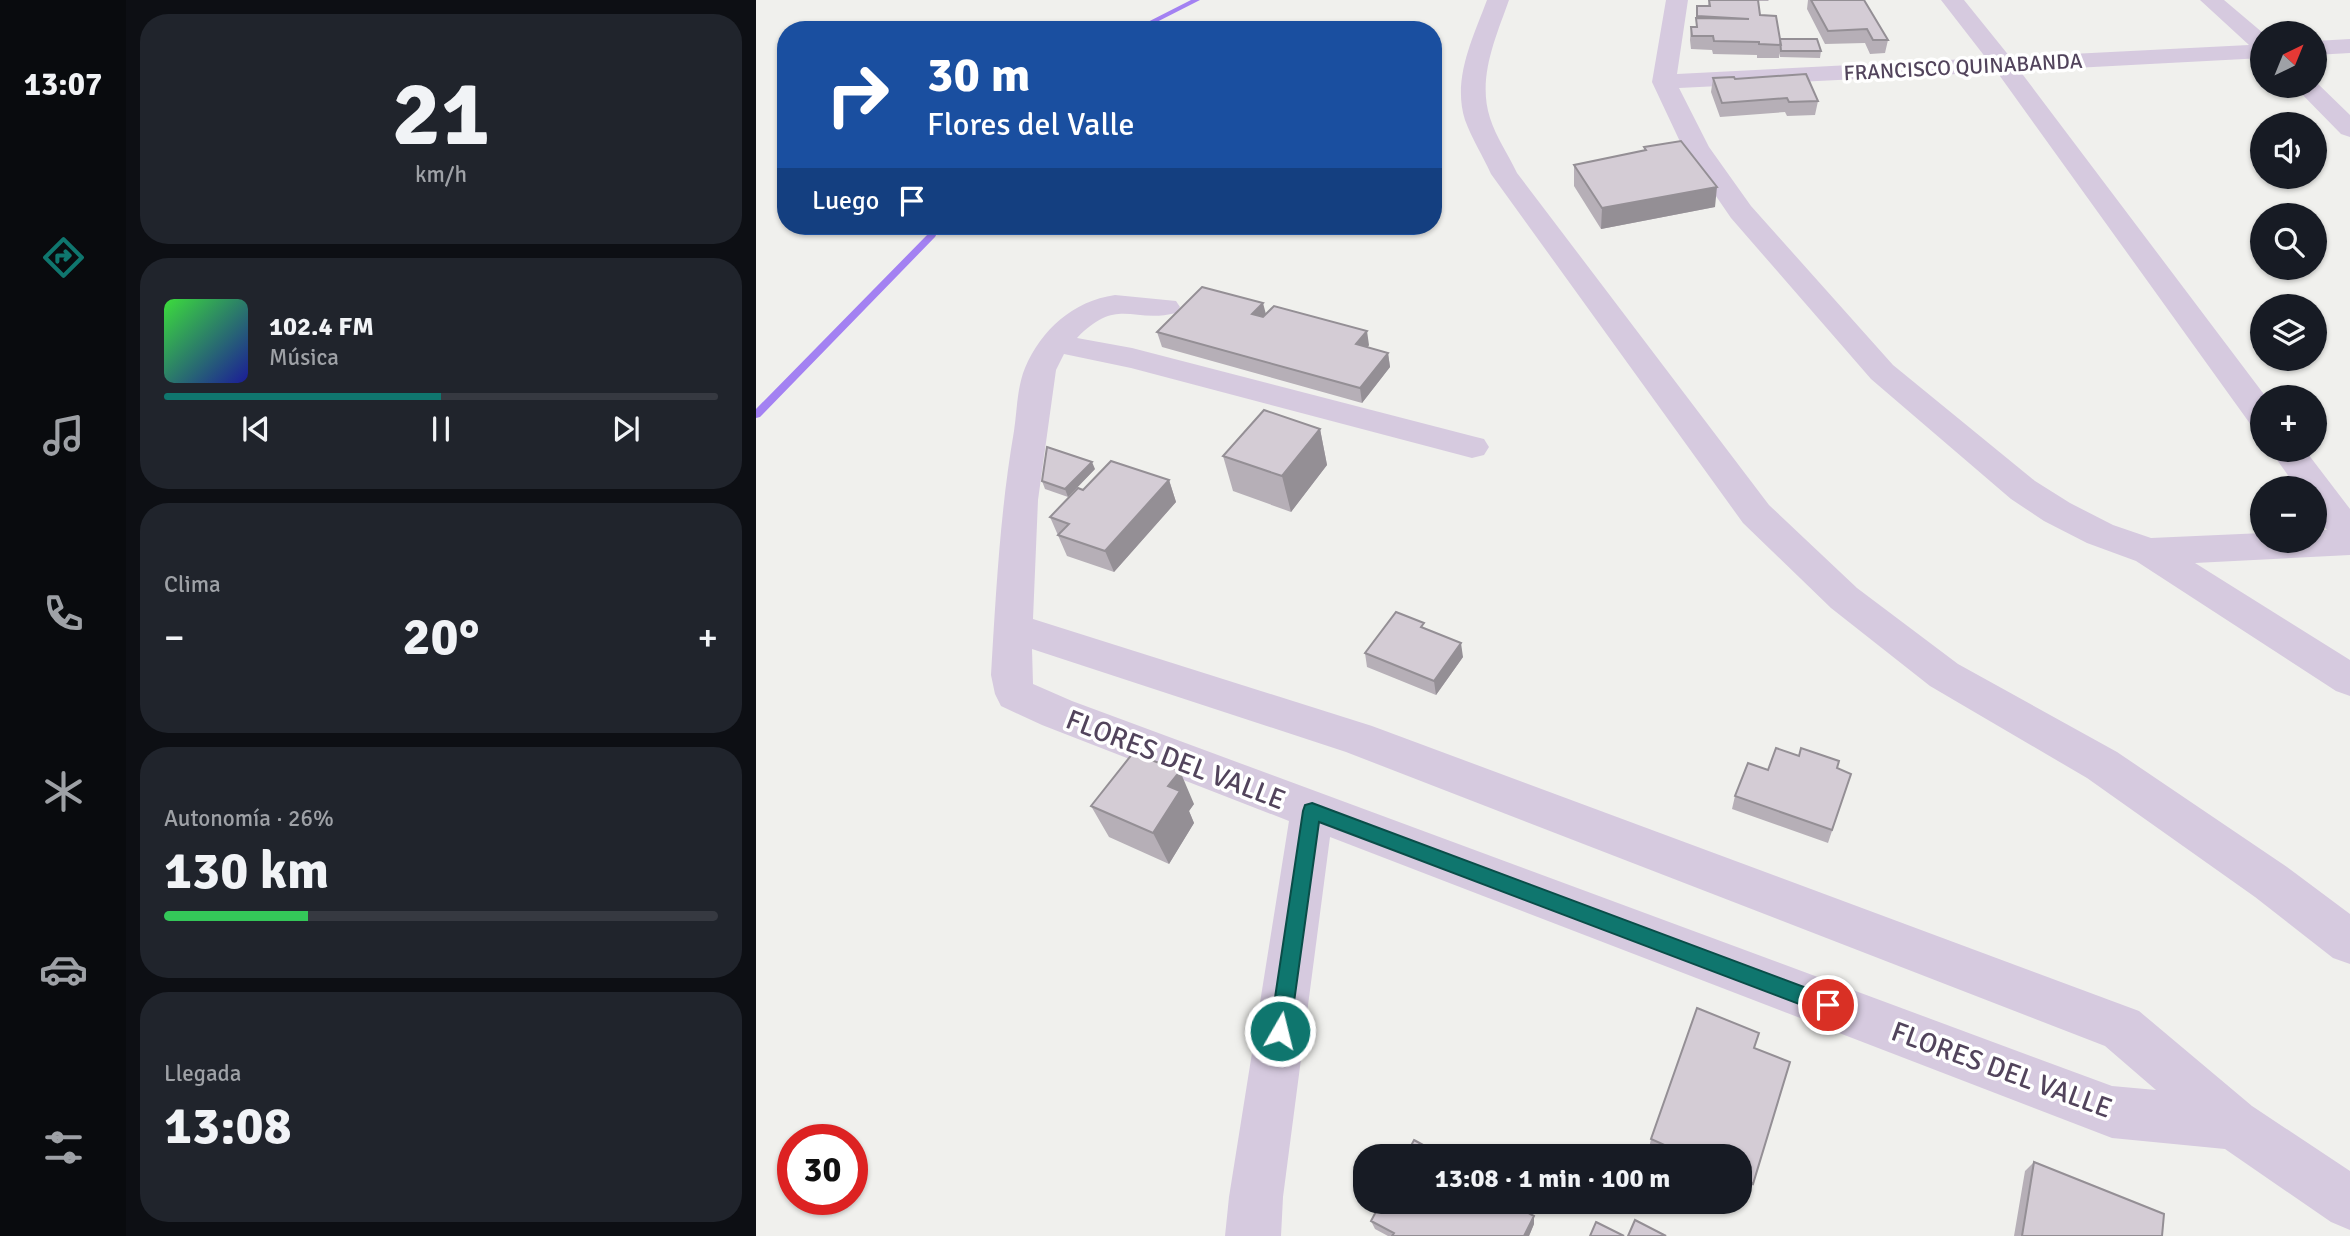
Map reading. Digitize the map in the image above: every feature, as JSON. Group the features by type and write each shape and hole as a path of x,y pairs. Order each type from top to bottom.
{"street":[{"path":"1498,0 1476,66 1472,93 1477,118 1504,174 1756,514 1844,598 1944,676 2102,765 2271,882 2350,942"},
{"path":"1677,0 1664,82 1696,148 1741,212 1882,372 2023,490 2057,512 2100,534 2149,552 2350,680"},
{"path":"1952,0 2003,64 2250,399"},
{"path":"2211,0 2250,34"},
{"path":"2328,47 2350,46"},
{"name":"FRANCISCO QUINABANDA","path":"1664,82 2250,52"},
{"path":"2318,98 2350,129"},
{"name":"FLORES DEL VALLE","path":"1164,307 1114,303 1095,307 1083,314 1055,343 1040,370 1020,500 1011,675 1014,694 1312,811 2112,1112 2234,1124"},
{"path":"1055,343 1132,358 1472,447"},
{"path":"2296,462 2350,535"},
{"path":"2149,552 2350,542"},
{"name":"FLORES DEL VALLE","path":"1015,628 1357,738 2122,1028 2234,1124 2350,1203"},
{"path":"1253,1236 1312,811"}],"building":[{"path":"1709,0 1758,0 1760,15 1776,16 1781,45 1714,41 1713,36 1692,36 1691,27 1697,27 1696,18 1749,19 1697,16 1697,6 1710,6"},
{"path":"1811,0 1864,0 1888,40 1873,40 1867,29 1828,31"},
{"path":"1780,39 1817,39 1821,51 1781,51"},
{"path":"1806,74 1818,101 1789,102 1787,98 1722,103 1713,78 1735,79"},
{"path":"1681,141 1717,187 1602,208 1574,165 1646,150 1644,147"},
{"path":"1202,287 1263,303 1252,314 1263,317 1274,306 1367,331 1356,344 1388,353 1360,388 1157,332"},
{"path":"1264,410 1320,429 1282,476 1223,456"},
{"path":"1047,447 1092,462 1065,489 1042,481"},
{"path":"1111,461 1169,480 1105,551 1058,535 1069,524 1050,517 1078,488 1083,490"},
{"path":"1396,612 1424,623 1421,627 1461,643 1434,681 1365,653"},
{"path":"1776,748 1799,756 1801,748 1839,761 1837,768 1851,774 1832,830 1735,796 1748,763 1768,770"},
{"path":"1133,753 1180,771 1168,786 1180,791 1153,833 1091,806"},
{"path":"1697,1008 1759,1033 1754,1048 1790,1062 1753,1184 1752,1144 1662,1144 1651,1139"},
{"path":"2034,1162 2164,1214 2162,1236 2022,1236"},
{"path":"1375,1214 1534,1216 1524,1236 1392,1236 1394,1233 1371,1221"},
{"path":"1635,1220 1666,1236 1628,1236"},
{"path":"1596,1222 1624,1236 1590,1236"}],"waterway":[{"path":"1154,21 1197,0"},
{"path":"756,415 932,235"}],"route":[{"path":"1280,1031 1312,811 1828,1005"}]}
